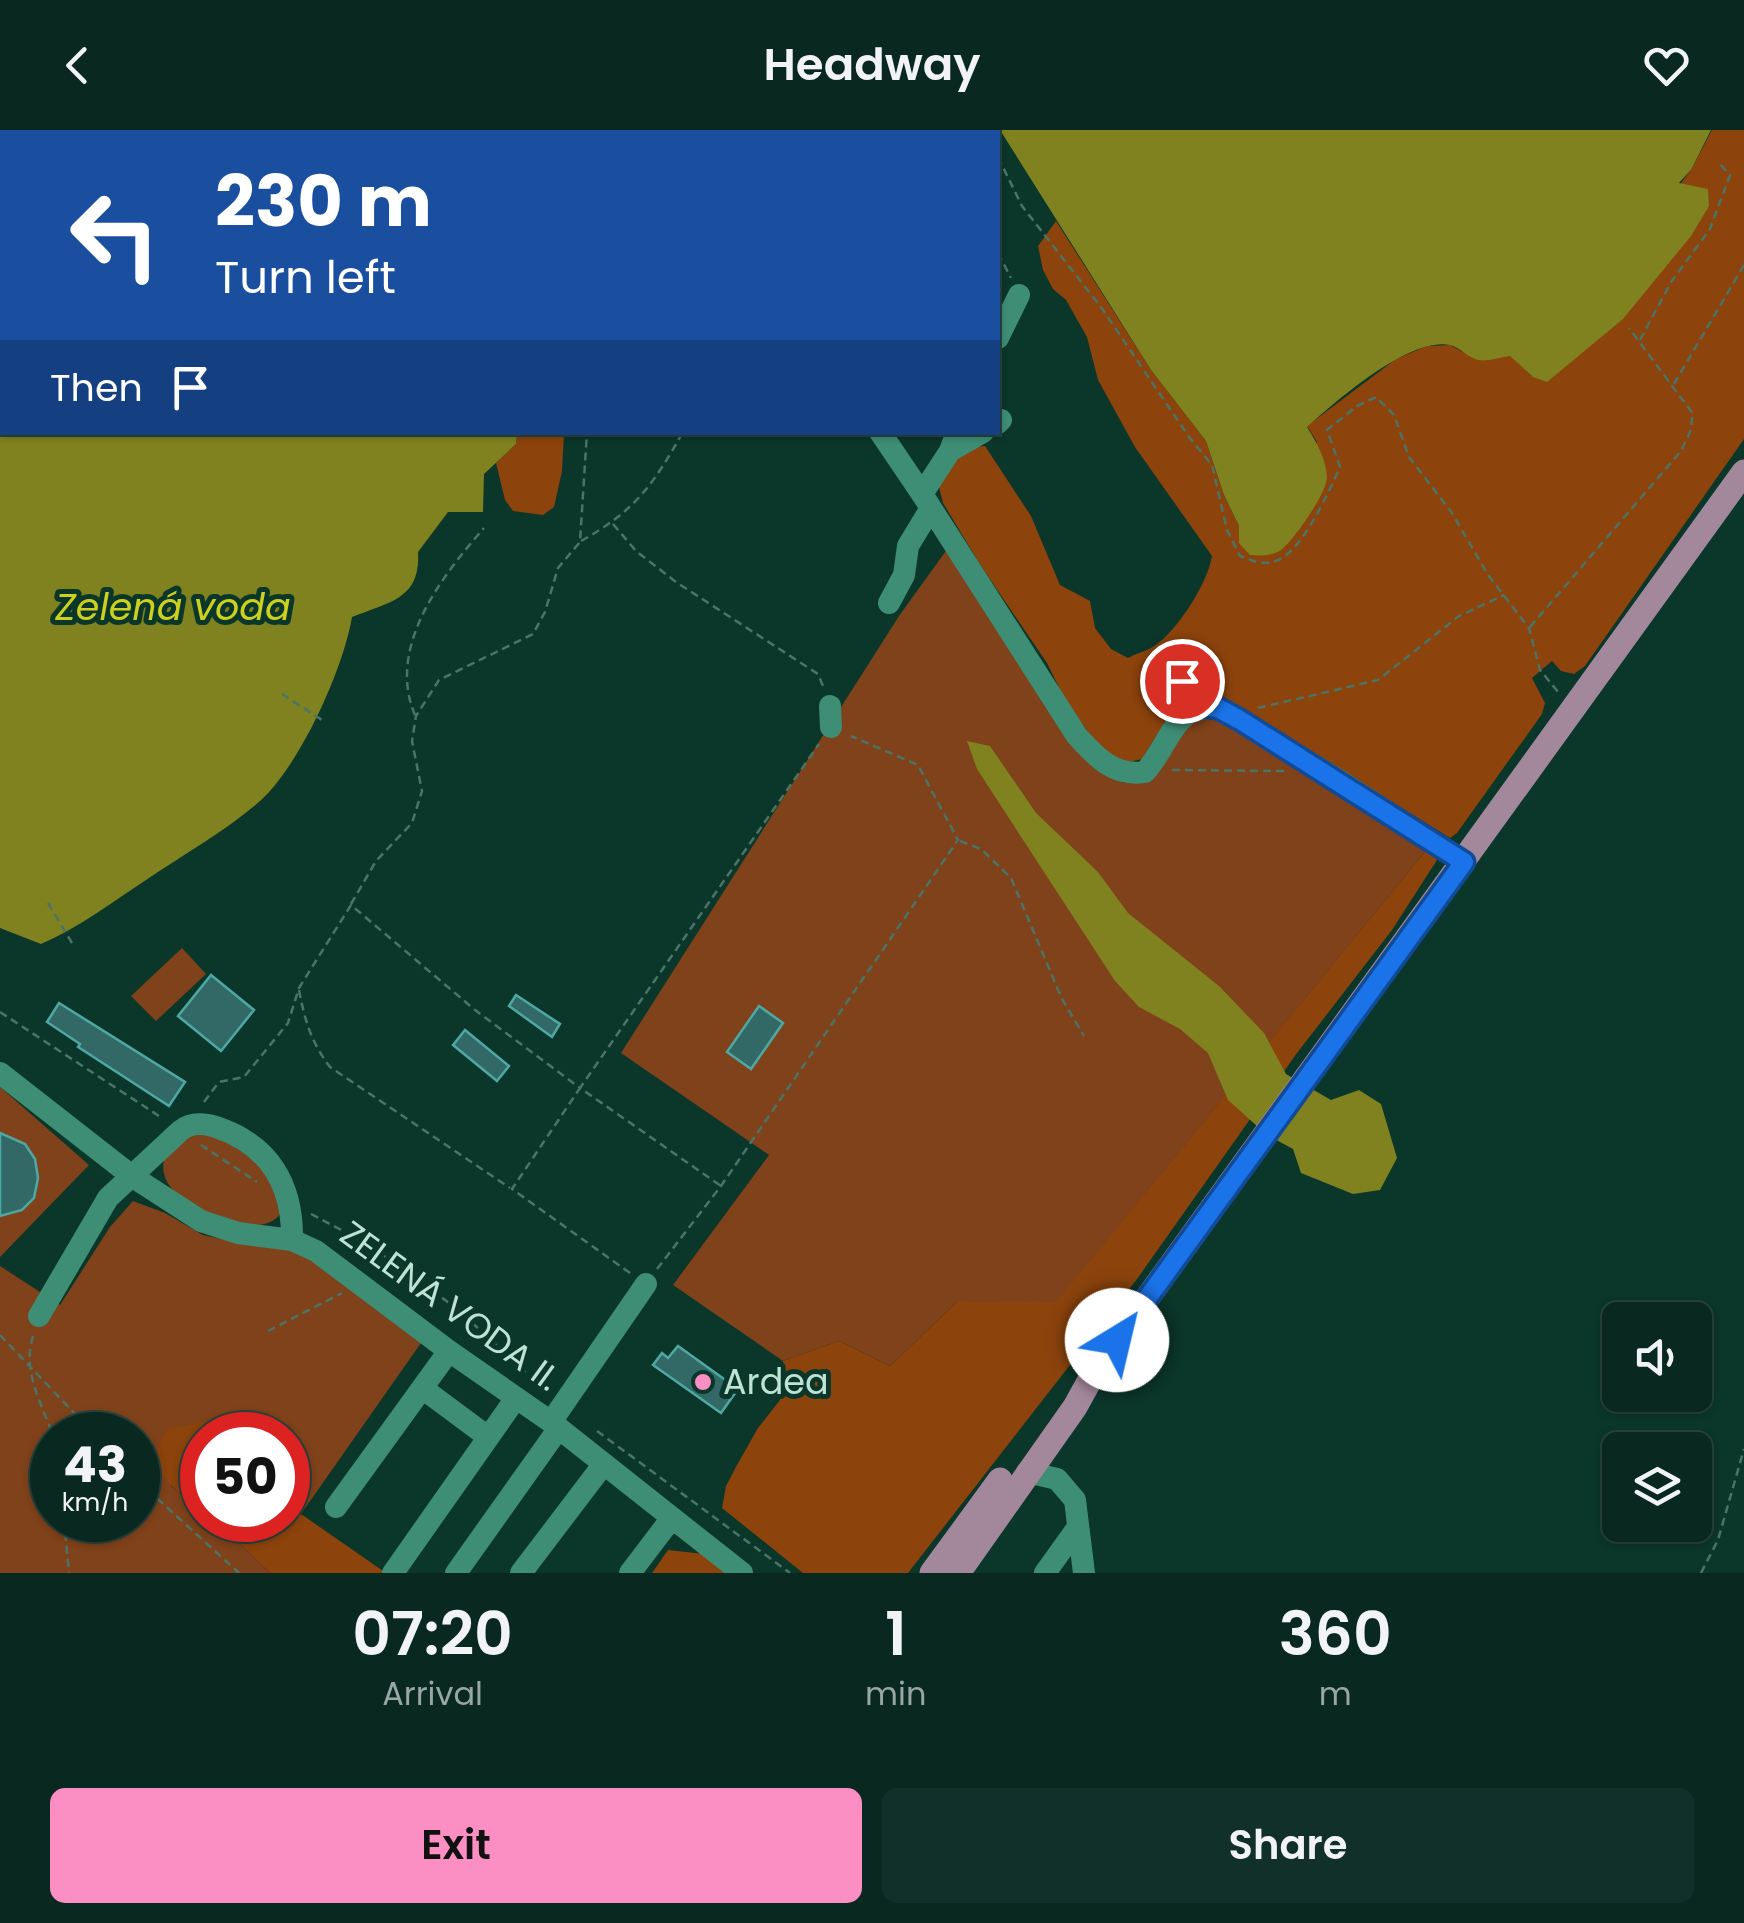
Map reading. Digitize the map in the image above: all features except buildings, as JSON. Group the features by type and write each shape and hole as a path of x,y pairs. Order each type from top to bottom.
{"main road":[{"path":"958,1573 1096,1369 1744,472"},
{"path":"932,1573 1029,1443 1096,1369"}],"lane":[{"path":"1000,334 1020,295"},
{"path":"882,435 1077,736 1110,768 1125,773 1145,772 1182,716 1199,706 1218,708 1464,862"},
{"path":"889,604 904,575 908,546 954,442"},
{"path":"1182,681 1199,706"},
{"name":"ZELENÁ VODA II.","path":"0,1073 133,1176 217,1227 292,1240 316,1251 555,1425 742,1573"},
{"path":"39,1316 108,1198 185,1132 209,1124 255,1144 276,1172 288,1202 292,1240"},
{"path":"456,1573 646,1284"},
{"path":"336,1507 449,1351"},
{"path":"422,1388 488,1436"},
{"path":"393,1573 516,1398"},
{"path":"522,1573 603,1464"},
{"path":"1027,1472 1056,1479 1074,1500 1084,1573"},
{"path":"630,1573 672,1520"},
{"path":"1045,1573 1078,1528"},
{"path":"974,1573 984,1555 983,1536"}],"path":[{"path":"1000,161 1022,206 1103,310 1189,438 1212,465 1227,530 1240,556 1258,564 1281,560 1300,538 1324,502 1340,467 1328,430 1357,406 1376,397 1394,415 1408,457 1452,513 1488,575 1529,628 1540,670 1574,708"},
{"path":"1639,342 1671,282 1710,229 1730,175 1718,162"},
{"path":"1000,257 1020,295"},
{"path":"1673,386 1744,265"},
{"path":"1529,628 1681,452 1690,432 1693,414 1629,328"},
{"path":"580,542 587,435"},
{"path":"185,1132 219,1082 244,1077 288,1023 299,988 376,861 412,822 422,790 412,740 416,716 439,680 533,634 545,612 558,568 580,542 613,524 654,485 681,435"},
{"path":"613,524 636,551 676,582 818,674 830,716 918,765 958,840 981,849 1011,878 1062,998 1084,1036"},
{"path":"416,716 406,654 434,594 484,528"},
{"path":"1270,704 1378,680 1459,616 1505,595"},
{"path":"282,694 322,720"},
{"path":"512,1189 830,716"},
{"path":"1145,772 1291,772"},
{"path":"299,988 305,1024 314,1046 330,1067 646,1284 721,1186 958,840"},
{"path":"48,902 72,943"},
{"path":"350,905 474,1010 721,1186"},
{"path":"0,1012 256,1181"},
{"path":"311,1214 368,1244 456,1308 551,1395"},
{"path":"268,1331 360,1282"},
{"path":"39,1316 28,1351 34,1388 44,1412"},
{"path":"0,1335 72,1412"},
{"path":"589,1425 790,1573"},
{"path":"1702,1573 1718,1540 1744,1449"},
{"path":"160,1501 239,1573"},
{"path":"66,1542 69,1573"}],"shaded area":[{"path":"1712,130 1744,130 1744,439 1585,666 1574,674 1561,671 1552,661 1532,678 1545,703 1542,714 1457,833 1450,838 1208,687 1189,661 1173,676 1171,712 1142,759 1124,763 1098,746 981,566 943,503 939,487 957,448 985,446 1031,516 1060,585 1090,601 1095,628 1111,649 1128,658 1166,637 1205,578 1212,556 1135,447 1098,380 1087,337 1043,270 1038,246 1056,221 1151,370 1206,441 1239,526 1317,442 1307,426 1396,359 1427,346 1450,345 1479,360 1510,355 1533,377 1691,170"},
{"path":"517,435 564,435 562,471 554,507 543,515 513,511 505,500 496,463 516,444"},
{"path":"948,548 1107,776 1124,783 1141,781 1186,725 1213,716 1428,848 1056,1303 958,1301 890,1366 839,1341 783,1361 673,1285 769,1155 621,1053 899,616"},
{"path":"1428,848 1437,860 1392,930 1297,1053 1137,1279 908,1573 803,1573 722,1508 726,1486 737,1465 780,1400 783,1361 839,1341 890,1366 958,1301 1056,1302"},
{"path":"182,948 206,974 156,1021 131,996"},
{"path":"0,1087 89,1165 0,1257"},
{"path":"188,1132 236,1140 272,1172 280,1214 268,1223 250,1225 229,1222 187,1203 172,1189 164,1172 166,1155"},
{"path":"133,1201 165,1213 203,1235 296,1249 421,1343 310,1501 310,1412 180,1412 180,1469 171,1486 180,1493 180,1542 238,1542 270,1573 0,1573 0,1266 60,1305 110,1227"},
{"path":"180,1427 180,1493 160,1468 160,1443 168,1429"},
{"path":"310,1520 386,1573 270,1573 238,1542 310,1542"},
{"path":"668,1550 704,1554 729,1573 652,1573"}],"water":[{"path":"1000,130 1711,130 1691,170 1679,183 1708,189 1709,206 1691,236 1623,319 1547,382 1533,377 1510,356 1478,360 1454,346 1434,345 1395,360 1354,387 1307,427 1327,472 1315,505 1281,550 1250,555 1239,543 1239,526 1206,441 1151,370"},
{"name":"Zelená voda","path":"0,435 517,435 516,444 484,474 483,512 448,512 418,552 418,568 408,589 390,602 352,617 318,715 290,765 260,801 55,938 41,944 0,928"},
{"path":"967,741 990,746 1036,813 1098,872 1128,913 1219,986 1264,1033 1286,1074 1331,1100 1359,1090 1381,1104 1397,1158 1380,1190 1353,1194 1301,1173 1293,1149 1267,1135 1228,1100 1208,1053 1180,1029 1139,1007 1115,981 977,769"}],"place":[{"name":"Ardea","path":"703,1382"}],"route":[{"path":"1117,1340 1464,862 1240,720 1218,708 1199,706 1182,681"}]}
